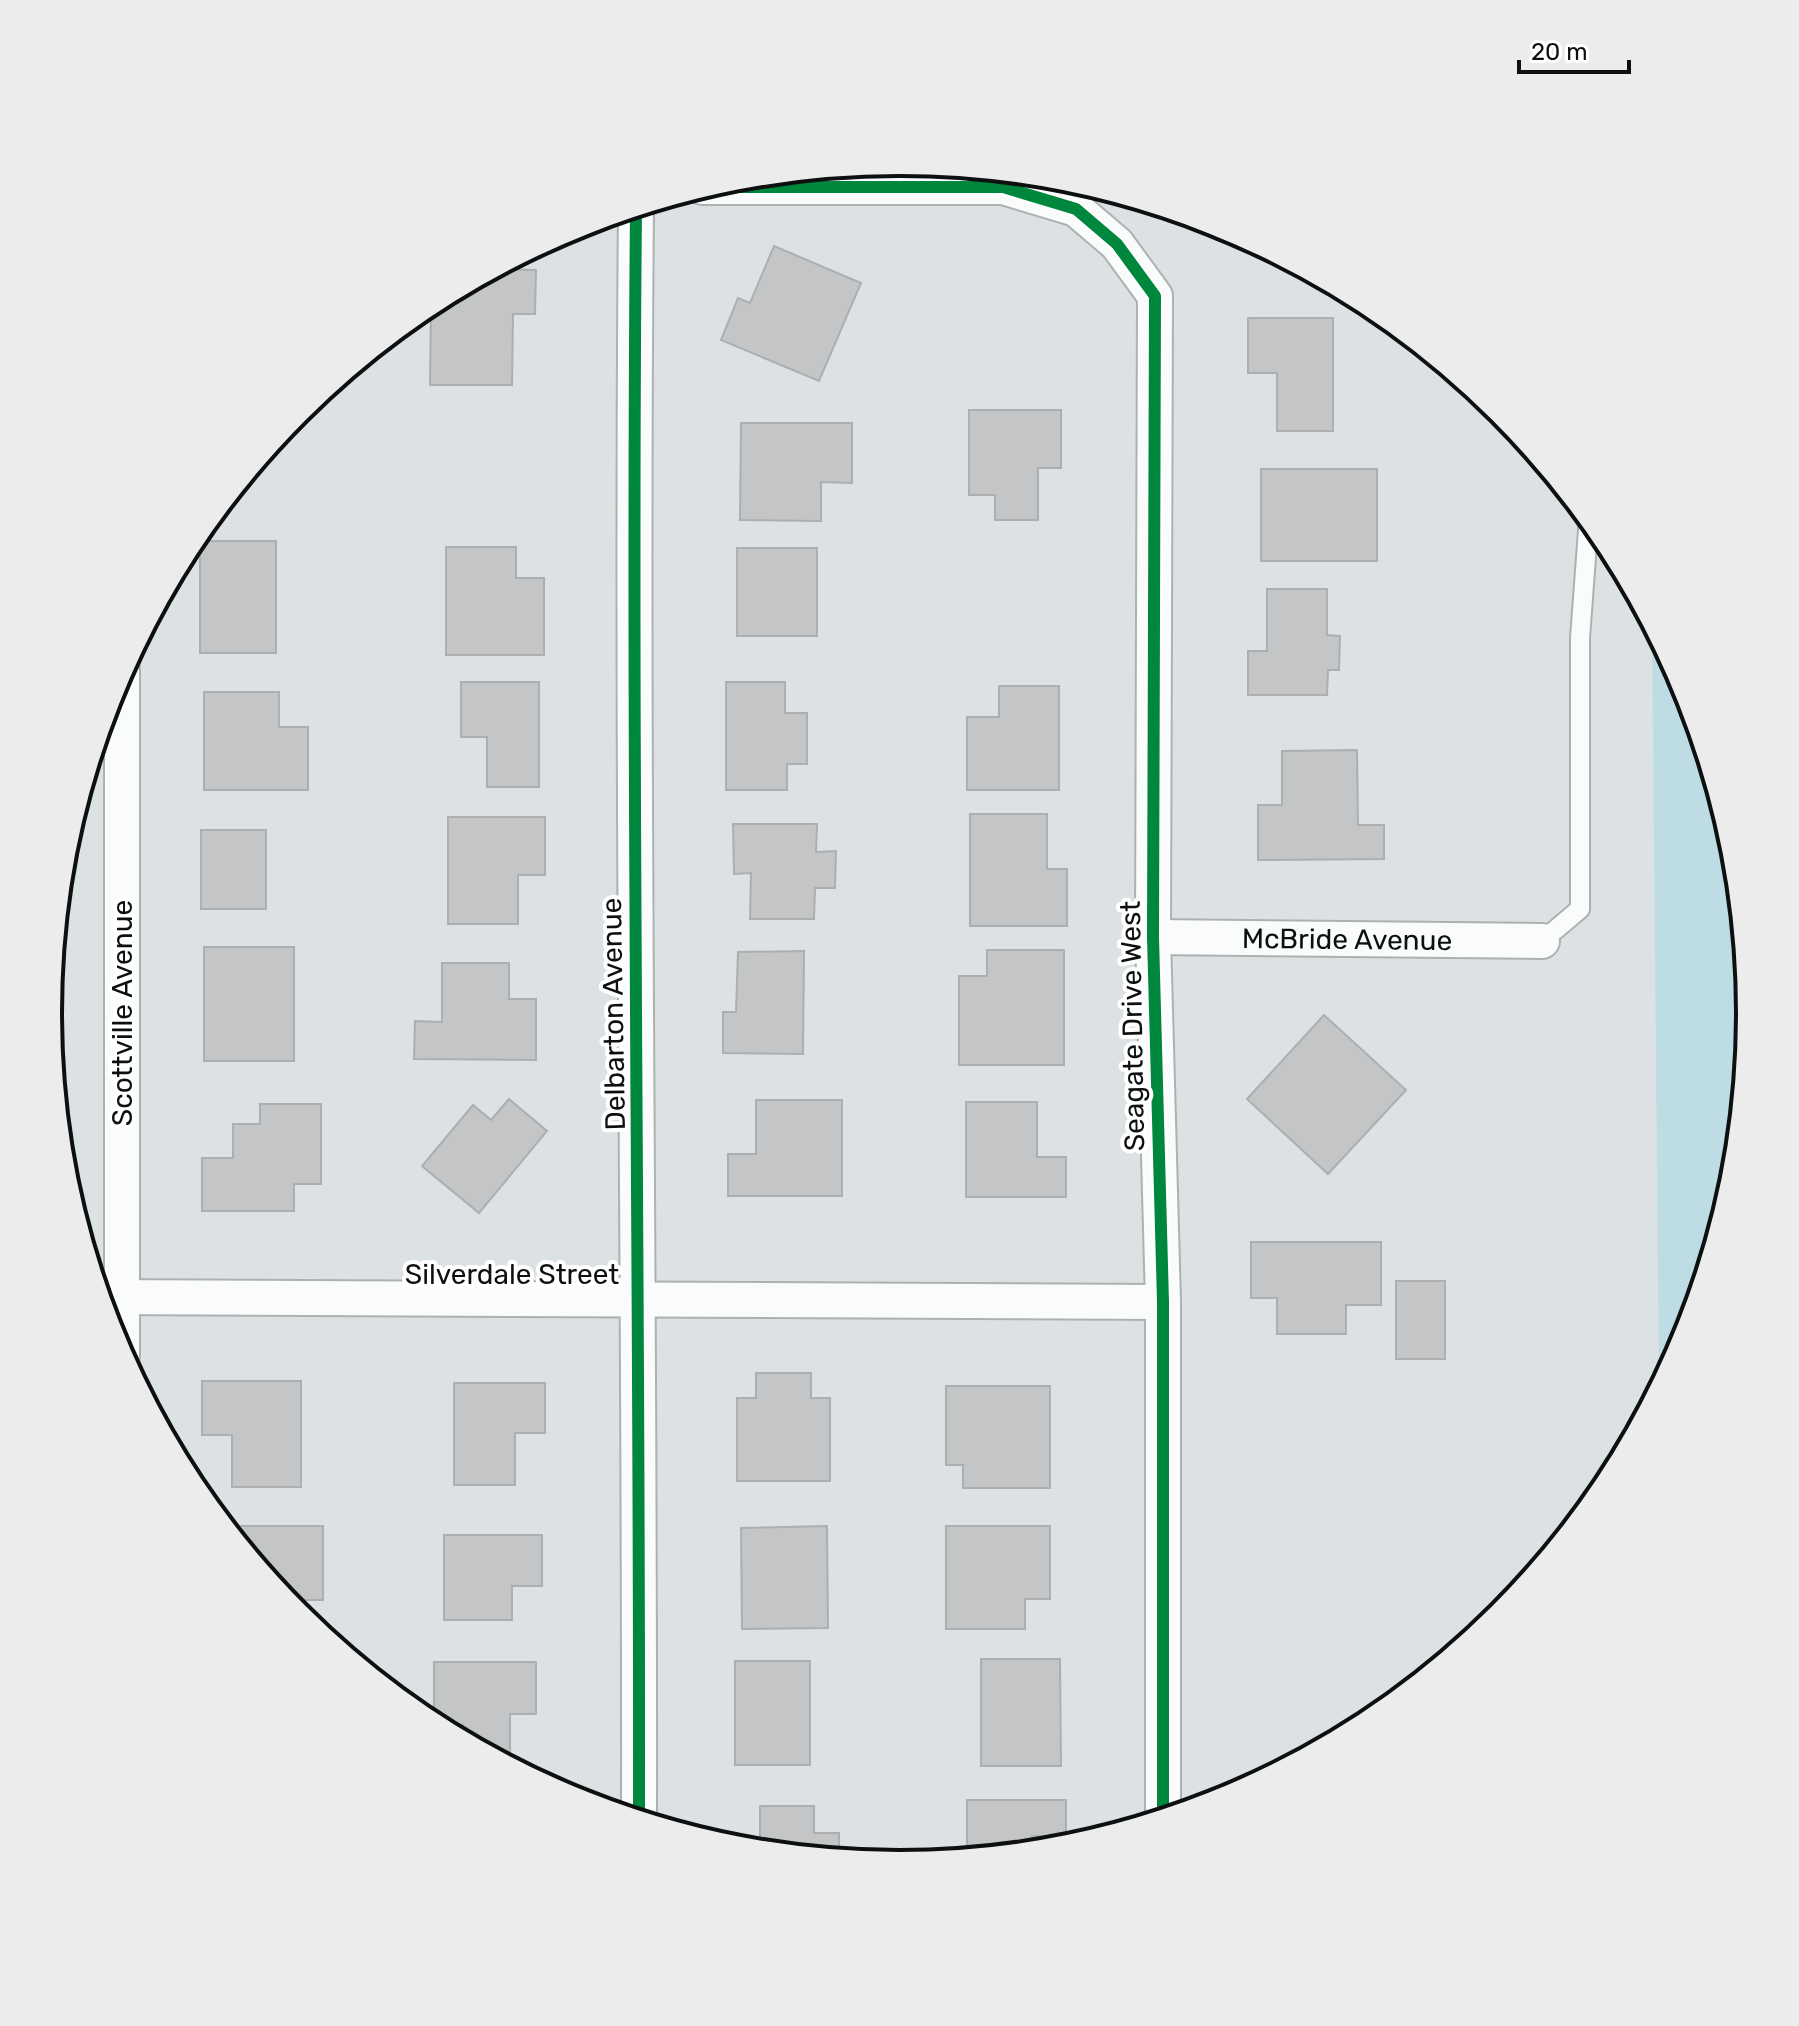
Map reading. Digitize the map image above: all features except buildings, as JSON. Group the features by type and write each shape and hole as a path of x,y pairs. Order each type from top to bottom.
{"street":[{"name":"Seagate Drive West","path":"766,187 1003,187 1076,209 1117,244 1155,296 1153,937 1163,1302 1163,1808"},
{"name":"Delbarton Avenue","path":"636,218 633,605 640,1299 639,1809"},
{"name":"Scottville Avenue","path":"111,1295 121,705"},
{"name":"McBride Avenue","path":"1153,937 1542,941"},
{"name":"Silverdale Street","path":"112,1297 1163,1302"}],"lane":[{"path":"1542,941 1580,909 1580,638 1586,534"}],"shaded area":[{"path":"1652,646 1693,744 1721,850 1730,904 1737,1013 1730,1122 1721,1176 1693,1282 1659,1365"}],"cycle path":[{"path":"766,187 1003,187 1076,209 1117,244 1155,296 1153,937 1163,1302 1163,1808"},
{"path":"636,218 634,610 639,1809"}]}
